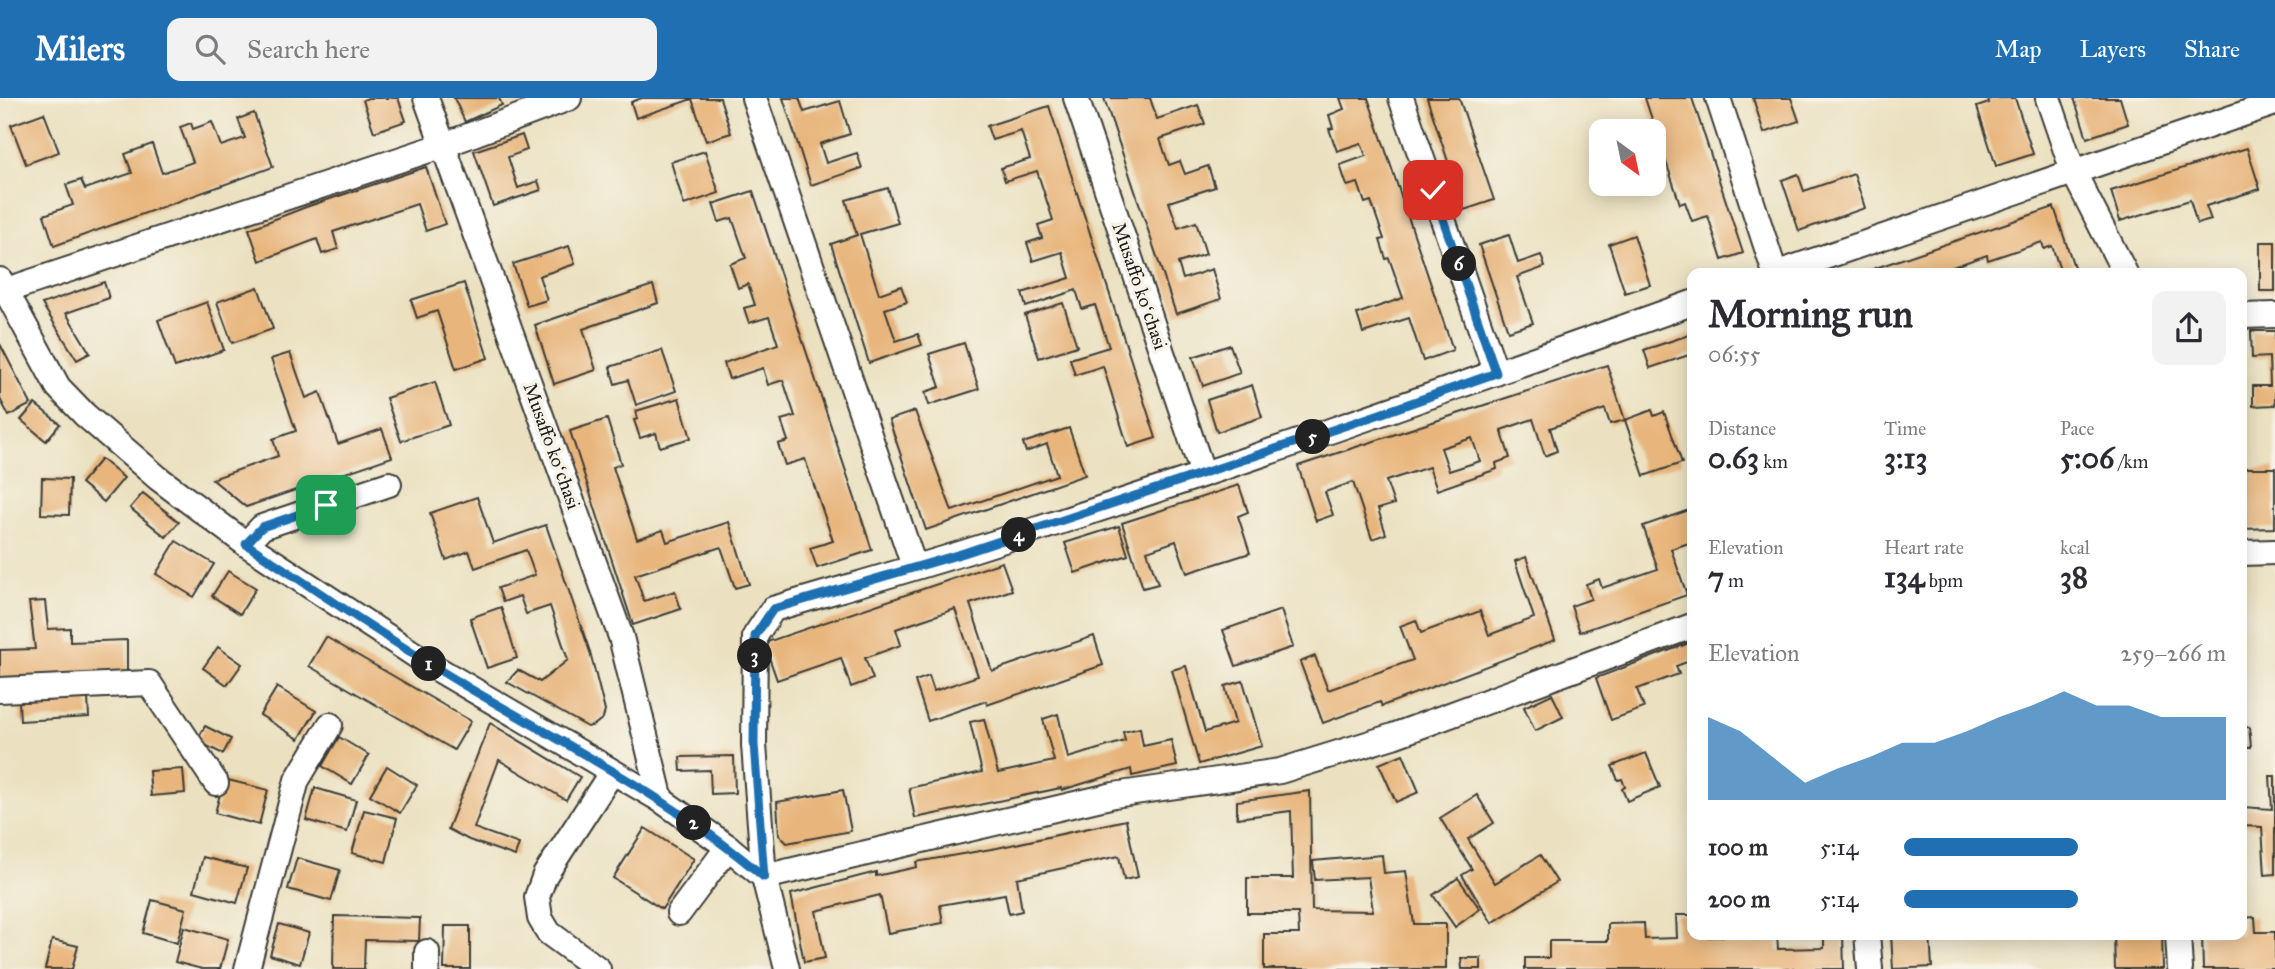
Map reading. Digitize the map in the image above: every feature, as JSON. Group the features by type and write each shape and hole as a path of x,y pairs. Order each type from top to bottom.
{"street":[{"name":"Musaffo koʻchasi","path":"426,98 621,638 661,800"},
{"path":"569,98 444,145 2,286 58,387 85,415 158,478 246,544 429,664 661,800 728,847 764,877"},
{"path":"754,98 914,566"},
{"name":"Musaffo koʻchasi","path":"1076,98 1203,474"},
{"path":"1401,98 1496,373"},
{"path":"1718,98 1775,268"},
{"path":"2048,98 2073,171 2122,268"},
{"path":"1792,268 2275,103"},
{"path":"788,969 764,877 754,744 755,636 773,609 964,553 1203,474 1687,305"},
{"path":"2247,316 2275,315"},
{"path":"246,544 262,527 389,484"},
{"path":"2247,553 2275,552"},
{"path":"764,877 1114,795 1280,771 1393,736 1687,628"},
{"path":"0,690 149,683 216,783"},
{"path":"247,969 297,780 330,725"},
{"path":"598,969 549,933 540,918 537,897 545,875 612,772"},
{"path":"679,913 728,847"},
{"path":"1868,940 1870,969"},
{"path":"2178,940 2180,969"}],"building":[{"path":"398,98 406,121 374,132 363,100"},
{"path":"454,98 499,98 502,105 465,122"},
{"path":"642,98 720,98 731,133 706,141 692,99 636,118 631,102"},
{"path":"783,98 799,98 804,112 840,101 850,134 820,144 826,163 857,153 862,168 811,185"},
{"path":"1104,98 1150,98 1157,119 1198,105 1205,124 1160,139 1169,165 1180,161 1185,174 1208,166 1215,187 1169,202 1178,228 1196,222 1206,254 1178,263 1183,279 1212,269 1221,299 1176,314"},
{"path":"1340,98 1368,98 1453,350 1423,361 1409,318 1363,333 1357,314 1403,298 1389,258 1386,259 1380,240 1384,239 1371,201 1365,203 1358,183 1347,186 1340,165 1366,156 1361,143 1337,151 1329,129 1333,128 1329,115 1344,109"},
{"path":"1427,98 1459,98 1494,200 1464,210"},
{"path":"1645,98 1692,98 1743,253 1722,260 1708,216 1692,221 1685,202 1680,204 1666,162 1666,119 1652,119"},
{"path":"1753,98 1791,98 1799,121 1764,133"},
{"path":"1988,98 2015,98 2033,154 1996,166 1977,107 1989,103"},
{"path":"2074,98 2120,98 2128,124 2087,138"},
{"path":"1049,106 1156,438 1128,447 1103,366 1075,375 1070,359 1109,347 1095,305 1082,309 1076,290 1026,307 1022,293 1070,278 1062,252 1033,261 1027,243 1042,238 1038,225 1053,220 1037,171 1005,181 1001,168 1030,159 1021,131 992,140 987,126"},
{"path":"44,113 59,152 26,164 11,125"},
{"path":"254,113 273,167 54,246 44,215 73,205 66,185 81,180 85,189 132,173 125,154 152,144 162,173 193,162 180,127 191,123 193,129 212,122 221,146 245,138 238,119"},
{"path":"522,135 527,150 508,157 518,188 538,181 541,190 493,206 474,151"},
{"path":"2247,148 2260,189 2206,206 2211,220 2197,224 2190,200 2120,221 2111,191"},
{"path":"705,151 719,193 684,205 671,162"},
{"path":"426,167 445,224 426,231 417,204 333,232 338,249 322,254 317,239 260,261 249,229"},
{"path":"1798,174 1804,191 1854,174 1865,208 1799,231 1782,180"},
{"path":"888,188 898,223 860,234 879,294 901,286 907,302 885,309 896,341 918,334 922,345 869,363 831,244 857,235 846,200"},
{"path":"753,191 872,550 817,568 810,548 833,541 805,459 785,465 778,444 788,441 781,420 795,416 783,380 768,385 763,368 729,379 724,363 778,344 769,317 749,323 744,308 755,305 748,284 738,288 730,264 746,258 732,218 719,222 713,204"},
{"path":"2054,207 2074,268 2059,268 2052,246 2044,249 2042,242 1988,260 1987,255 1949,268 1876,268"},
{"path":"1509,235 1518,263 1541,255 1545,267 1517,277 1533,323 1508,331 1479,245"},
{"path":"1634,235 1650,285 1625,293 1609,244"},
{"path":"2260,242 2275,242 2275,291 2260,291"},
{"path":"569,246 575,264 539,276 547,300 527,306 513,264"},
{"path":"104,282 109,298 66,313 90,353 77,360 42,304"},
{"path":"464,283 488,358 456,369 437,311 417,318 411,300"},
{"path":"653,285 658,303 583,329 596,370 554,384 535,325"},
{"path":"258,287 273,329 232,343 217,302"},
{"path":"207,302 224,350 175,367 158,320"},
{"path":"1063,303 1077,346 1039,358 1025,315"},
{"path":"2251,331 2275,331 2275,405 2253,406 2253,386 2270,386 2269,357 2252,358"},
{"path":"1687,336 1687,356 1650,368 1644,350"},
{"path":"964,343 979,389 929,405 925,392 940,387 929,354"},
{"path":"0,344 31,404 9,416 0,399"},
{"path":"1230,345 1240,373 1203,386 1193,357"},
{"path":"662,350 676,391 636,405 628,380 615,384 610,367"},
{"path":"290,353 306,398 320,392 338,444 382,429 392,457 246,507 212,479 278,456 273,439 296,431 271,359"},
{"path":"1607,365 1625,420 1610,424 1605,409 1550,428 1557,451 1545,456 1533,419 1501,430 1510,458 1496,463 1497,469 1437,490 1429,467 1386,481 1394,504 1378,509 1386,534 1372,539 1353,482 1325,492 1333,515 1316,521 1298,466","holes":["1472,438 1480,461 1449,471 1441,448"]},
{"path":"435,382 449,425 401,441 386,398"},
{"path":"1252,385 1262,417 1217,432 1207,400"},
{"path":"679,398 691,438 660,447 656,433 640,438 634,420 638,419 636,411"},
{"path":"35,404 60,424 46,441 21,420"},
{"path":"1652,410 1654,416 1664,412 1682,463 1644,476 1625,420"},
{"path":"915,411 952,511 1057,475 1047,444 1026,452 1023,443 1069,428 1085,475 926,530 889,420"},
{"path":"607,419 621,464 613,467 637,539 663,530 667,542 729,522 749,584 735,588 721,547 635,575 644,601 675,591 681,609 633,625 570,431"},
{"path":"101,459 124,478 104,502 81,483"},
{"path":"2247,468 2275,468 2275,528 2247,529"},
{"path":"42,478 70,479 69,515 41,514"},
{"path":"1239,485 1248,512 1238,516 1250,553 1187,573 1176,541 1147,551 1158,584 1143,588 1122,523"},
{"path":"143,493 179,522 166,537 130,508"},
{"path":"477,497 493,543 546,525 590,652 605,711 603,718 594,725 588,727 507,682 518,670 540,682 568,660 550,606 526,614 520,596 503,602 498,588 535,575 526,550 475,568 469,551 446,560 430,513"},
{"path":"1687,511 1687,544 1671,549 1687,595 1580,632 1571,606 1591,599 1586,584 1599,579 1602,588 1658,569 1643,526"},
{"path":"1119,526 1128,555 1075,573 1065,543"},
{"path":"176,541 214,564 194,597 156,574"},
{"path":"1526,557 1555,640 1382,706 1380,702 1323,723 1300,662 1315,656 1328,690 1413,660 1400,626 1416,620 1421,633 1480,611 1489,635 1534,618 1515,561"},
{"path":"1002,562 1012,590 970,604 992,671 1094,636 1103,665 987,705 986,701 928,721 915,681 929,676 934,691 978,676 955,609 896,629 901,645 865,658 873,679 851,687 841,658 777,680 764,643"},
{"path":"228,571 256,588 240,614 212,596"},
{"path":"45,601 48,629 70,628 70,642 127,640 127,676 0,681 0,650 35,649 29,602"},
{"path":"501,607 517,658 487,668 470,618"},
{"path":"1281,610 1293,647 1236,666 1223,630"},
{"path":"326,637 471,721 454,750 309,666"},
{"path":"1687,644 1687,662 1676,666 1679,674 1637,689 1644,708 1611,720 1596,678"},
{"path":"218,647 242,664 227,685 203,668"},
{"path":"1186,666 1205,732 1235,723 1225,686 1243,681 1262,746 1199,764 1172,670"},
{"path":"277,687 316,711 299,739 260,715"},
{"path":"1552,694 1563,717 1535,731 1524,707"},
{"path":"88,698 89,717 20,721 19,702"},
{"path":"1058,714 1068,758 1125,741 1123,732 1140,728 1143,746 1171,740 1177,766 1132,776 1131,769 1062,790 1061,788 915,818 909,788 982,772 970,722 984,719 998,773 1054,761 1043,719"},
{"path":"490,723 580,777 566,800 499,760 474,828 519,844 515,856 469,840 448,829"},
{"path":"205,726 231,739 223,754 197,741"},
{"path":"2249,727 2251,747 2247,747"},
{"path":"339,737 369,755 352,784 322,766"},
{"path":"1646,753 1660,787 1627,801 1622,789 1625,787 1622,779 1618,780 1612,766"},
{"path":"1403,754 1419,792 1396,802 1379,764"},
{"path":"734,756 735,793 711,794 710,770 681,771 680,757"},
{"path":"387,766 417,785 400,813 370,795"},
{"path":"183,769 185,793 151,796 149,771"},
{"path":"2270,776 2275,776 2275,874 2265,875 2262,827 2247,826 2247,807 2272,809"},
{"path":"224,779 268,790 259,825 215,813"},
{"path":"315,788 356,800 347,832 306,820"},
{"path":"843,790 851,831 787,843 779,835 777,802"},
{"path":"1310,791 1312,910 1373,911 1368,877 1315,880 1313,861 1382,855 1384,873 1406,871 1414,924 1446,924 1446,969 1264,969 1264,934 1299,934 1298,913 1247,913 1247,878 1293,878 1291,811 1237,818 1237,801"},
{"path":"1477,795 1494,823 1468,839 1495,883 1540,855 1557,882 1492,923 1462,875 1472,869 1440,818"},
{"path":"364,810 397,818 386,862 352,853"},
{"path":"1126,820 1138,877 1124,880 1119,856 1017,878 1022,911 1009,914 1005,894 940,905 943,923 888,933 880,895 816,911 825,958 804,962 791,894 876,872 876,876 917,867 916,862 997,848"},
{"path":"645,828 694,859 662,909 613,878"},
{"path":"203,857 247,868 237,903 194,891"},
{"path":"297,858 340,870 331,901 288,889"},
{"path":"1458,878 1480,909 1455,927 1433,895"},
{"path":"152,900 186,909 177,943 143,933"},
{"path":"1676,915 1687,915 1687,940 1777,940 1778,949 1824,948 1824,940 1843,940 1844,969 1525,969 1525,958 1549,958 1549,941 1608,941 1608,924 1644,923 1645,939 1677,938"},
{"path":"334,916 420,918 419,941 365,940 364,969 333,969"},
{"path":"2255,917 2256,932 2275,932 2275,969 2203,969 2202,940 2247,940 2247,918"},
{"path":"279,924 309,933 300,964 270,955"},
{"path":"445,926 470,926 470,969 444,969"},
{"path":"184,927 228,939 220,969 202,969 175,962"},
{"path":"52,940 78,946 72,969 45,969"},
{"path":"1891,940 1930,940 1932,967 1893,969"},
{"path":"2114,940 2162,940 2163,969 2115,969"},
{"path":"1461,958 1481,958 1481,969 1462,969"}],"route":[{"path":"326,505 262,527 246,544 429,664 661,800 728,847 764,877 754,744 755,636 773,609 964,553 1496,373 1433,190"}]}
